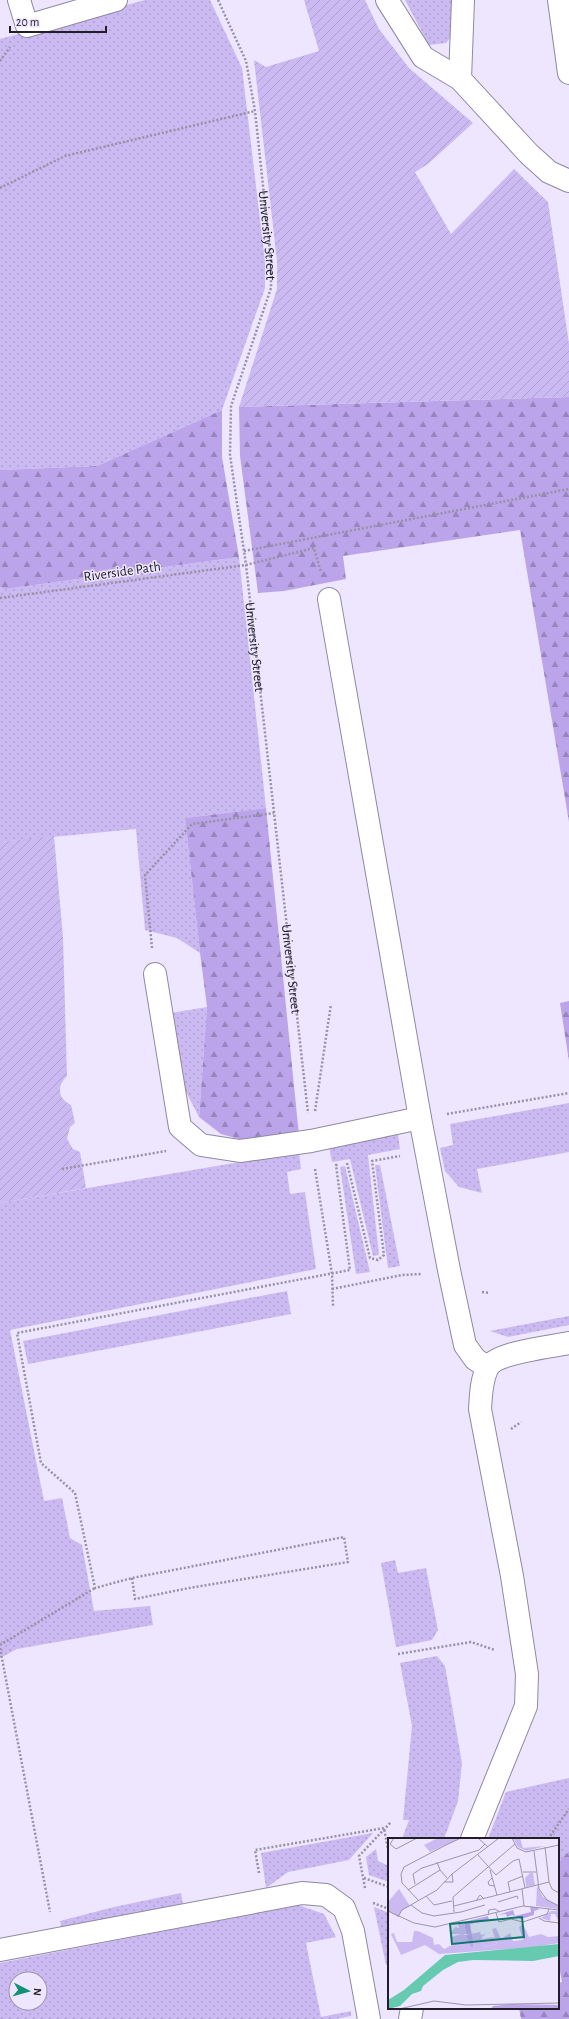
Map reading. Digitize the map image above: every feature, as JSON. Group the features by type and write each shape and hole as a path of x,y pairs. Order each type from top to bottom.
{"street":[{"path":"18,0 27,26 116,0"},
{"path":"387,0 423,57 460,79 529,154 549,172 569,181"},
{"path":"460,79 463,0"},
{"path":"559,0 569,73"},
{"path":"329,598 420,1118 465,1345 475,1359 487,1367"},
{"path":"155,974 180,1127 201,1146 240,1151 311,1141 420,1118"},
{"path":"472,1838 526,1706 527,1674 512,1576 480,1409 482,1386 487,1367 498,1359 512,1354 569,1343"},
{"path":"0,1950 302,1893 326,1895 344,1908 353,1931 369,2019"},
{"path":"410,2019 412,2009"}],"path":[{"name":"University Street","path":"218,0 246,61 255,111 271,262 271,288 231,406 230,455 246,565 311,1141 332,1274 333,1306"},
{"path":"0,188 64,156 255,111"},
{"path":"244,551 569,489"},
{"name":"Riverside Path","path":"0,598 246,565 314,548"},
{"path":"155,974 145,875 192,824 274,813"},
{"path":"311,1141 331,1004"},
{"path":"420,1118 569,1093"},
{"path":"62,1169 201,1146"},
{"path":"96,1588 75,1493 41,1462 17,1333 350,1270 336,1165 348,1163 370,1258 378,1260 384,1255 372,1161 401,1156"},
{"path":"332,1289 402,1276 425,1274"},
{"path":"0,1645 96,1588 132,1578 344,1537 348,1562 188,1588 136,1599 132,1578"},
{"path":"398,1654 471,1642 501,1652"},
{"path":"0,1648 55,1940"},
{"path":"549,1838 569,1808"},
{"path":"388,1887 363,1878 359,1856 391,1822"},
{"path":"384,1828 388,1850"},
{"path":"259,1874 255,1850 384,1828"},
{"path":"367,1901 388,1909"}],"shaded area":[{"path":"145,0 210,0 242,68 265,262 265,288 222,410 97,466 0,470 0,39"},
{"path":"304,0 365,0 379,29 409,68 473,123 428,164 415,172 451,234 514,169 548,202 569,344 569,397 239,407 277,289 277,261 254,60 266,67 319,51"},
{"path":"405,0 454,0 455,32 446,43 429,45"},
{"path":"239,557 266,808 185,818 200,953 177,938 145,930 136,829 0,842 0,587 5,589"},
{"path":"54,836 63,937 67,1076 61,1084 60,1092 63,1099 71,1105 75,1123 70,1127 67,1139 73,1149 80,1152 86,1188 0,1203 0,842"},
{"path":"207,1007 199,1117 183,1086 171,1013"},
{"path":"569,1103 569,1152 477,1169 482,1193 459,1187 445,1171 440,1148 453,1145 450,1124"},
{"path":"398,1134 400,1149 368,1155 379,1255 373,1256 350,1159 332,1162 329,1146"},
{"path":"299,1152 301,1169 287,1172 290,1194 305,1192 316,1269 10,1330 44,1501 62,1498 70,1538 82,1545 94,1611 150,1606 153,1625 17,1649 0,1658 0,1203"},
{"path":"375,1165 380,1165 400,1266 388,1268"},
{"path":"345,1166 370,1272 356,1274 340,1167"},
{"path":"287,1291 291,1314 28,1364 23,1341"},
{"path":"569,1316 569,1325 508,1337 490,1331"},
{"path":"395,1560 398,1573 426,1568 438,1630 432,1640 396,1647 381,1563"},
{"path":"437,1656 445,1666 462,1763 458,1801 444,1838 402,1838 409,1820 403,1820 412,1726 400,1663"},
{"path":"569,1778 569,1851 559,1862 559,1838 488,1838 506,1792"},
{"path":"373,1833 349,1860 288,1872 266,1888 261,1853"},
{"path":"376,1849 378,1861 388,1866 388,1882 369,1875 366,1857"},
{"path":"181,1893 183,1904 62,1929 60,1921 114,1907"},
{"path":"298,1905 324,1914 336,1937 306,1943 321,2017 351,2011 351,2016 336,2019 0,2019 0,1963"},
{"path":"374,1907 388,1913 388,1965 386,1965"}],"green space":[{"path":"569,397 569,822 520,530 343,556 346,579 284,591 258,593 240,456 239,407"},
{"path":"222,410 222,457 239,557 5,589 0,587 0,470 97,466"},
{"path":"266,808 299,1135 250,1142 221,1134 199,1117 207,1007 185,818"},
{"path":"569,1001 569,1061 560,1003"},
{"path":"569,1851 569,2019 521,2019 519,2009 559,2009 559,1983 562,1982 559,1966 559,1862"}]}
